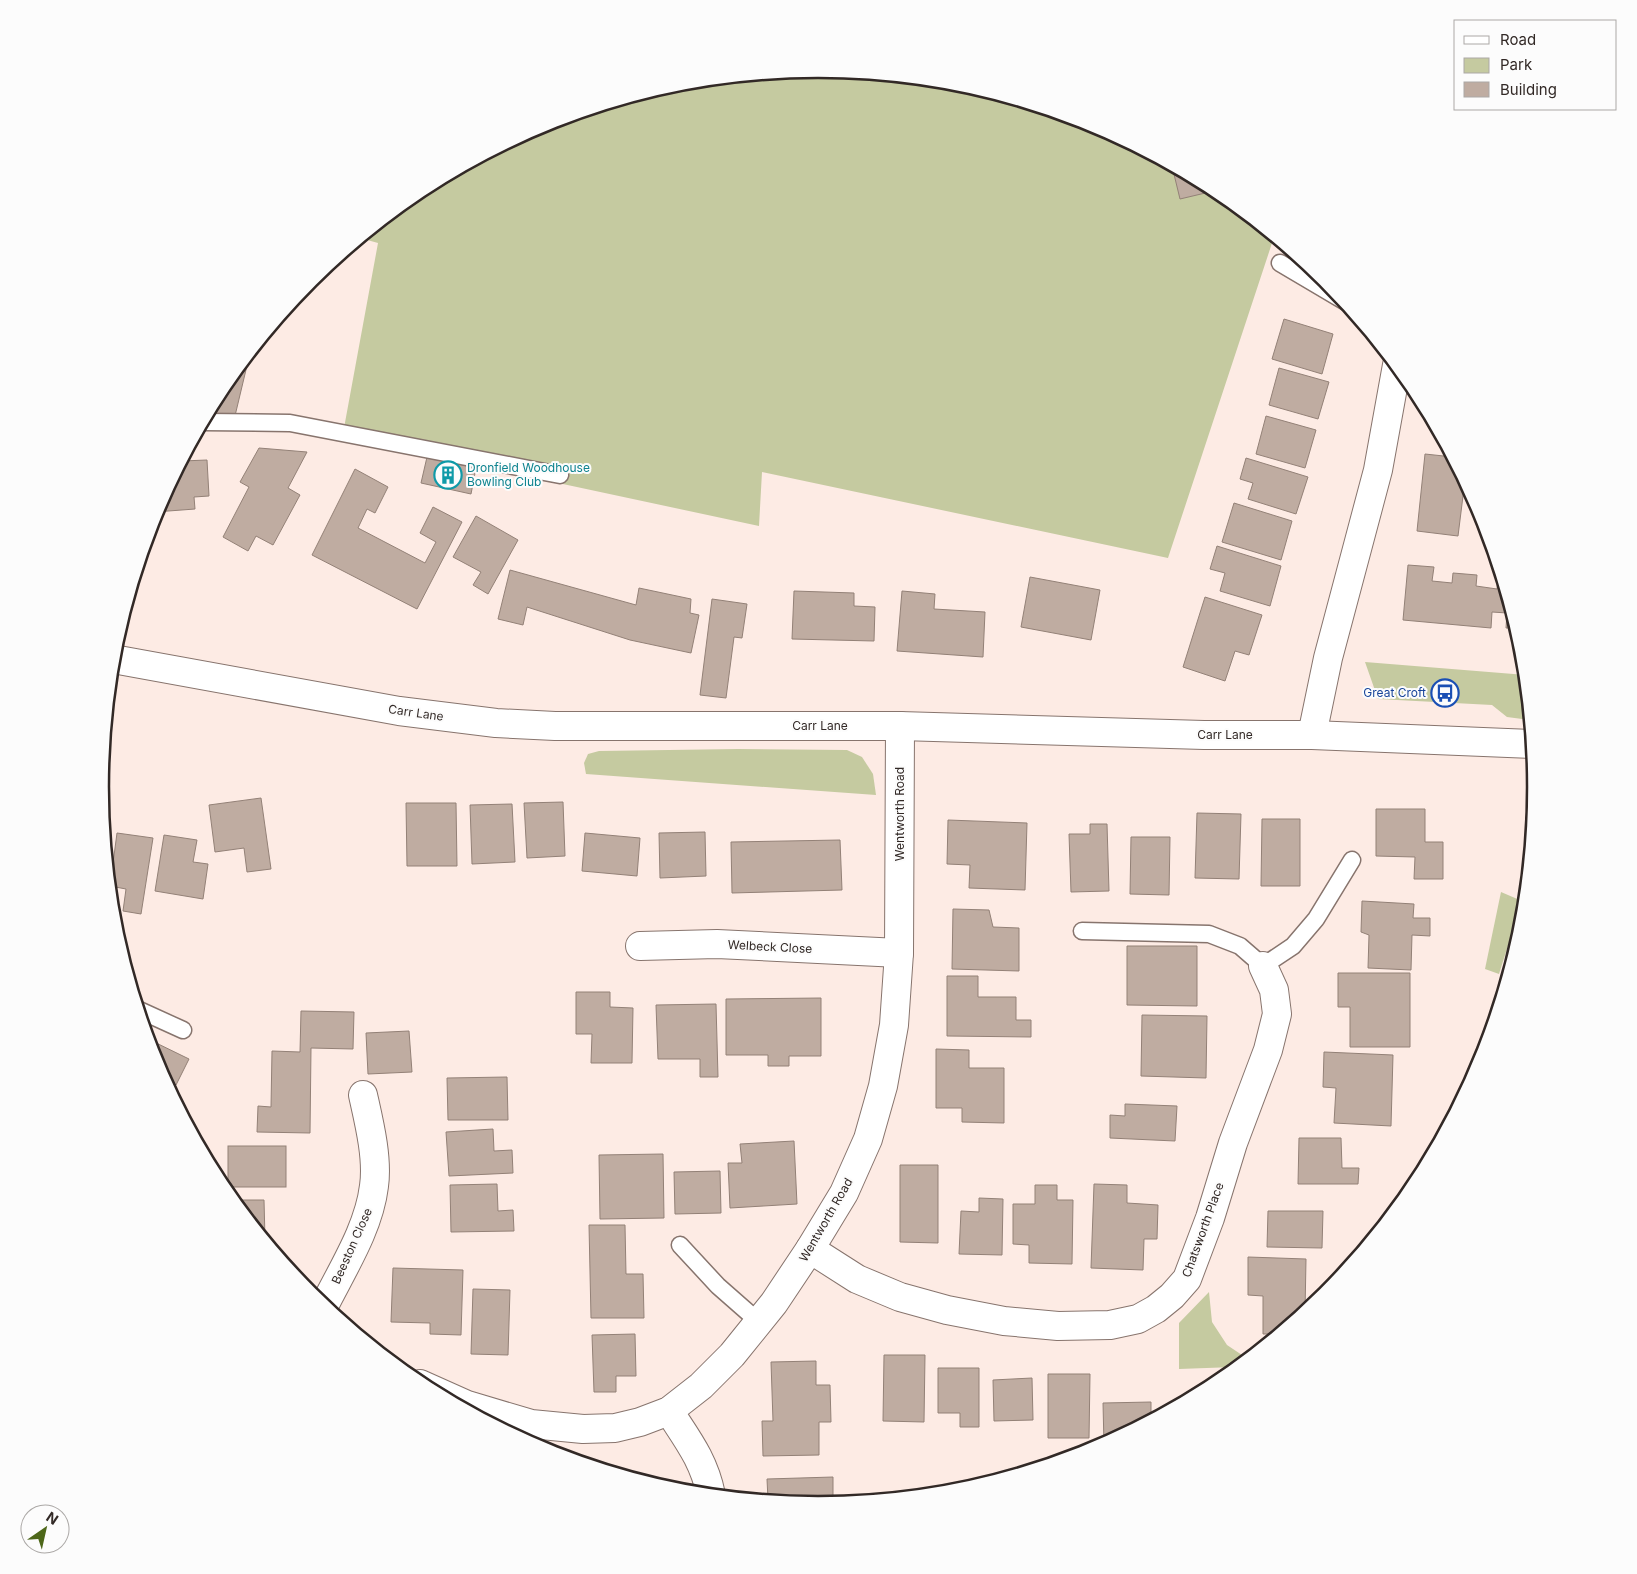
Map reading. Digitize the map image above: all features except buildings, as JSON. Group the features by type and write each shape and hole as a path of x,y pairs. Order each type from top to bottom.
{"street":[{"path":"1312,735 1328,658 1378,470 1395,375"},
{"name":"Carr Lane","path":"121,660 399,711 496,723 555,726 900,726 1174,734 1312,735 1526,744"},
{"name":"Wentworth Road","path":"487,1413 529,1433 615,1428 640,1422 668,1411 701,1386 732,1355 759,1322 810,1249 844,1193 868,1139 883,1086 894,1025 899,953 900,726"},
{"name":"Welbeck Close","path":"640,946 717,944 899,953"},
{"name":"Chatsworth Place","path":"810,1249 857,1279 900,1297 947,1310 1004,1321 1058,1326 1110,1325 1138,1319 1156,1310 1187,1279 1268,1050 1277,1014 1274,990 1263,966"},
{"name":"Beeston Close","path":"328,1299 366,1219 374,1185 374,1165 363,1095"},
{"path":"668,1411 700,1458 708,1477 710,1488"}],"lane":[{"path":"1280,263 1323,289"},
{"path":"210,422 290,424 560,475"},
{"path":"1082,930 1209,934 1240,946 1263,966 1293,946 1310,926 1352,860"},
{"path":"147,1013 182,1030"},
{"path":"680,1245 718,1286 759,1322"}],"green space":[{"path":"818,78 865,79 957,91 1047,115 1132,151 1173,173 1213,197 1272,242 1168,558 762,472 759,526 488,468 344,428 378,243 368,240 424,197 505,151 590,115 680,91 772,79"},
{"path":"1365,662 1519,674 1524,719 1507,717 1492,705 1378,699"},
{"path":"847,750 862,757 873,774 876,795 586,774 584,763 588,754 599,751"},
{"path":"1501,892 1519,900 1514,925 1499,974 1485,969"},
{"path":"1209,1292 1212,1322 1227,1345 1243,1355 1226,1367 1179,1369 1179,1323"}],"place":[{"name":"Dronfield Woodhouse Bowling Club","path":"448,475"},
{"name":"Great Croft","path":"1445,693"}]}
